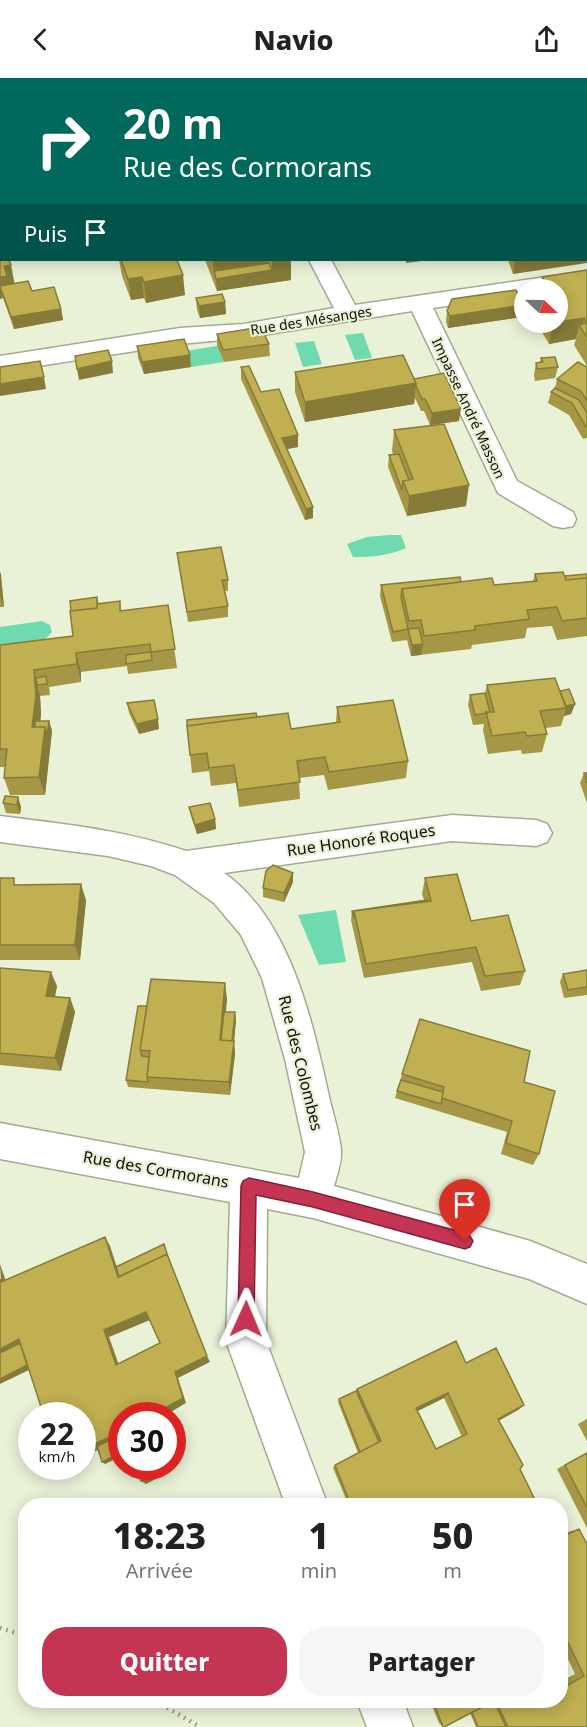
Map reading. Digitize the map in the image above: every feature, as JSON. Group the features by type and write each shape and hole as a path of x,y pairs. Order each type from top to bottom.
{"street":[{"path":"321,261 348,313"},
{"name":"Rue des Mésanges","path":"0,364 180,336 244,331 348,313 587,278"},
{"name":"Impasse André Masson","path":"420,304 507,488 562,519"},
{"name":"Rue Honoré Roques","path":"186,865 452,828 536,833"},
{"name":"Rue des Colombes","path":"0,829 108,843 152,853 186,865 226,893 253,925 279,976 303,1059 323,1152 313,1199"},
{"name":"Rue des Cormorans","path":"0,1141 313,1199 530,1260 587,1284"},
{"path":"249,1186 246,1341 304,1498"},
{"path":"383,1708 390,1727"}],"path":[{"path":"0,1628 18,1634"},
{"path":"168,1708 200,1727"}],"shaded area":[{"path":"363,333 372,358 355,360 345,335"},
{"path":"314,341 322,364 303,367 295,343"},
{"path":"217,346 224,362 191,367 185,351"},
{"path":"401,535 406,548 380,556 353,557 347,544 367,537"},
{"path":"42,621 50,625 52,632 44,640 0,646 0,627"},
{"path":"336,910 346,962 319,965 298,915"}],"building":[{"path":"0,261 9,261 11,265 4,266 7,276 0,277"},
{"path":"121,261 177,261 183,275 144,282 142,277 128,279"},
{"path":"269,263 272,270 216,279 214,271"},
{"path":"587,270 587,323 584,318 568,320 568,279 543,279 542,277"},
{"path":"28,281 32,291 54,287 61,309 11,317 0,286"},
{"path":"514,290 514,306 450,316 447,311 452,299"},
{"path":"222,294 225,302 199,306 196,298"},
{"path":"587,323 587,337 579,325"},
{"path":"261,327 269,344 223,350 217,334"},
{"path":"184,339 190,355 142,362 137,346"},
{"path":"108,350 112,361 77,369 75,356"},
{"path":"403,355 416,383 305,402 295,372"},
{"path":"555,357 558,367 537,369 536,363 543,362 541,358"},
{"path":"40,361 44,377 0,384 0,367"},
{"path":"578,362 587,367 587,401 581,391 557,379"},
{"path":"249,366 261,392 279,389 298,435 282,438 313,507 306,509 241,367"},
{"path":"444,373 461,409 432,413 425,399 422,399 414,379"},
{"path":"555,388 579,400 587,413 587,427 572,403 551,392"},
{"path":"444,424 469,485 409,496 403,481 413,479 394,430"},
{"path":"399,454 409,480 403,481 402,490 389,455"},
{"path":"221,547 228,580 222,580 228,606 187,612 177,553"},
{"path":"563,572 566,580 587,578 587,618 562,621 557,607 527,610 529,619 475,626 475,630 424,636 421,620 409,621 402,589 492,578 494,585 537,581 535,574"},
{"path":"587,574 587,578 566,580 565,576"},
{"path":"460,577 461,582 402,589 401,597 408,629 393,632 381,585"},
{"path":"97,597 97,608 71,611 70,601"},
{"path":"120,601 120,611 168,605 175,649 151,652 150,644 76,653 77,664 34,670 36,696 32,727 45,727 39,777 4,778 7,749 0,749 0,645 73,636 70,611 97,608 97,604"},
{"path":"419,628 423,644 412,645 408,629"},
{"path":"151,652 152,660 126,664 126,655"},
{"path":"46,676 47,684 37,685 36,678"},
{"path":"555,678 566,708 540,711 547,734 527,736 525,732 492,736 486,712 494,712 487,685"},
{"path":"569,689 575,704 566,706 560,691"},
{"path":"485,693 490,712 475,715 470,695"},
{"path":"154,700 158,719 137,724 127,703"},
{"path":"393,700 408,761 329,772 325,757 297,761 300,782 238,790 234,765 209,768 207,753 190,755 187,726 288,713 291,729 340,722 337,707"},
{"path":"256,713 257,717 187,726 187,720"},
{"path":"35,721 49,721 47,735 45,727 35,727"},
{"path":"5,796 18,797 17,805 3,803"},
{"path":"210,803 215,819 195,825 189,807"},
{"path":"273,865 293,873 284,893 263,888 266,871"},
{"path":"457,874 471,921 508,915 525,971 485,976 476,947 366,964 354,911 431,901 425,878"},
{"path":"0,878 14,878 14,885 81,884 75,945 0,945"},
{"path":"427,900 354,911 354,918 352,911"},
{"path":"0,968 51,972 46,996 70,998 55,1058 0,1053"},
{"path":"587,970 587,987 568,990 563,974"},
{"path":"151,979 225,983 220,1040 234,1041 229,1082 147,1077 150,1051 140,1050"},
{"path":"138,1006 147,1006 140,1050 142,1056 149,1057 148,1082 126,1080"},
{"path":"224,1012 235,1012 232,1041 221,1040"},
{"path":"420,1019 530,1051 524,1082 555,1091 539,1154 506,1143 512,1121 442,1098 444,1087 402,1074"},
{"path":"401,1080 443,1092 441,1104 397,1091"},
{"path":"105,1237 118,1277 167,1254 207,1356 175,1372 183,1398 176,1402 108,1402 108,1438 96,1443 96,1402 39,1402 19,1339 0,1349 0,1279 1,1282","holes":["146,1312 160,1343 116,1365 104,1330"]},
{"path":"164,1244 168,1257 167,1254 119,1277 116,1267"},
{"path":"456,1341 466,1363 496,1348 524,1405 498,1419 523,1465 520,1469 534,1498 348,1498 335,1465 381,1441 357,1389","holes":["448,1393 467,1434 436,1449 416,1408"]},
{"path":"20,1343 27,1365 0,1379 0,1353"},
{"path":"356,1391 379,1442 360,1452 339,1399"},
{"path":"108,1441 108,1459 102,1462 97,1446"},
{"path":"587,1453 587,1508 565,1465"},
{"path":"579,1529 587,1544 587,1727 508,1727 499,1708 568,1708 568,1685 584,1676 568,1643 568,1534"},
{"path":"436,1708 481,1708 444,1727"},
{"path":"480,1708 497,1708 506,1727 478,1727 472,1712"}],"route":[{"path":"246,1319 249,1186 313,1199 465,1241"}]}
